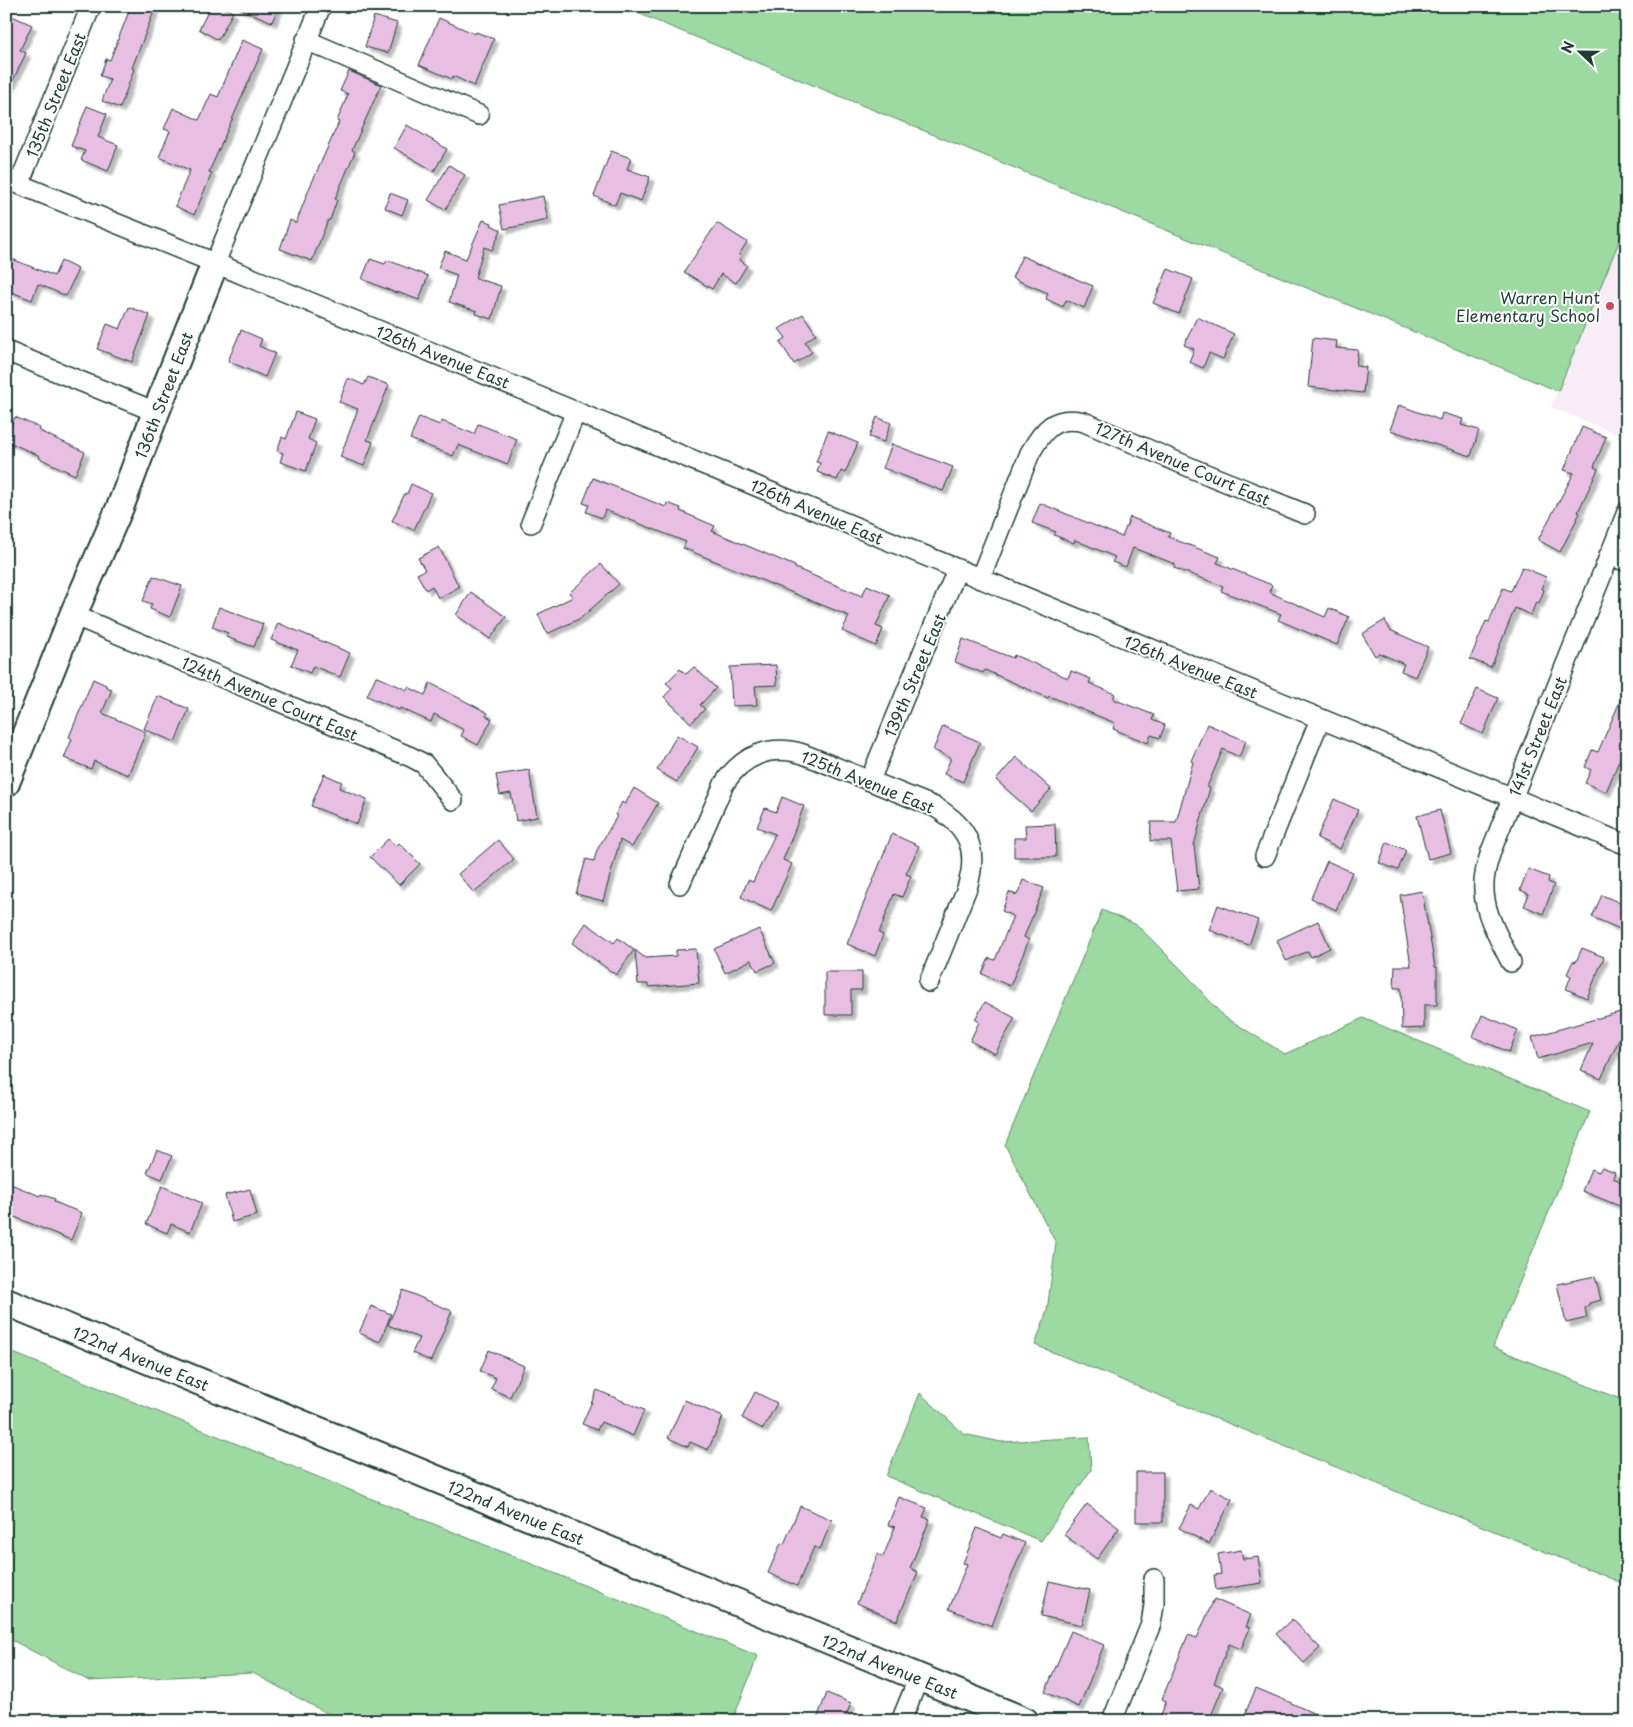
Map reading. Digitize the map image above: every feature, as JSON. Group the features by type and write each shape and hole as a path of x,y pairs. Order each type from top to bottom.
{"main road":[{"name":"136th Street East","path":"6,783 73,616 121,505 215,262"},
{"name":"122nd Avenue East","path":"6,1302 1025,1721"}],"street":[{"name":"135th Street East","path":"12,181 91,6"},
{"name":"136th Street East","path":"215,262 321,6"},
{"path":"306,40 479,115"},
{"name":"126th Avenue East","path":"12,181 215,262 957,570 1627,845"},
{"path":"6,350 156,412"},
{"path":"531,523 576,411"},
{"name":"127th Avenue Court East","path":"980,579 1030,453 1041,434 1052,425 1058,423 1076,420 1084,422 1306,514"},
{"name":"141st Street East","path":"1511,962 1485,906 1485,873 1491,851 1512,798 1618,559 1627,512"},
{"name":"139th Street East","path":"870,780 957,570"},
{"name":"124th Avenue Court East","path":"73,616 411,757 424,764 453,800"},
{"path":"1265,856 1320,719"},
{"name":"125th Avenue East","path":"680,884 724,784 735,769 755,755 766,751 782,750 803,754 870,780 935,807 951,816 966,834 970,843 973,864 972,873 929,982"},
{"path":"1112,1721 1151,1624 1154,1605 1154,1578"},
{"path":"901,1721 919,1677"}],"shaded area":[{"name":"Warren Hunt Elementary School","path":"1627,222 1627,438 1551,407"}],"green space":[{"path":"620,6 1627,6 1627,222 1558,391"},
{"path":"1102,910 1137,925 1184,972 1223,1016 1285,1054 1363,1018 1590,1112 1493,1347 1627,1402 1627,1585 1035,1345 1047,1311 1056,1243 1005,1145"},
{"path":"6,1350 758,1656 732,1721 341,1721 253,1673 89,1681 6,1637"},
{"path":"920,1393 964,1434 1001,1442 1089,1437 1091,1470 1041,1541 886,1476"}],"building":[{"path":"131,6 156,6 132,68 134,69 120,108 102,101 110,79 100,76 106,59 110,60"},
{"path":"211,6 221,6 233,12 218,40 199,29"},
{"path":"234,6 279,6 272,22"},
{"path":"12,16 32,25 20,50 26,53 6,95 6,29"},
{"path":"374,16 397,23 388,53 365,47"},
{"path":"439,18 475,34 476,32 494,39 474,86 453,76 452,79 419,65"},
{"path":"242,40 263,49 209,172 212,173 194,215 175,206 190,170 159,157 170,131 164,129 173,108 199,120 211,94 218,97"},
{"path":"349,71 381,85 352,150 355,152 335,199 337,200 330,220 328,220 312,261 280,249 290,220 296,223 339,122 337,121 348,94 340,91"},
{"path":"87,106 107,114 98,137 118,145 108,171 81,160 85,151 71,146"},
{"path":"407,125 447,149 434,171 394,148"},
{"path":"611,151 631,158 627,169 650,177 641,201 620,193 615,205 594,196"},
{"path":"449,165 465,175 445,210 428,200"},
{"path":"390,193 408,200 402,215 385,208"},
{"path":"543,196 548,220 504,229 499,205"},
{"path":"483,220 492,223 491,225 501,230 492,250 484,247 475,278 501,286 492,319 476,314 477,311 449,302 457,275 438,268 445,251 466,259"},
{"path":"717,223 747,242 739,255 741,256 739,260 747,265 736,283 721,274 712,289 684,272"},
{"path":"1022,256 1093,286 1084,308 1066,300 1063,307 1046,299 1048,293 1012,278"},
{"path":"7,257 54,276 61,261 78,269 66,296 38,284 32,300 6,290"},
{"path":"370,259 385,264 387,260 428,276 419,300 362,279"},
{"path":"1168,269 1193,279 1179,314 1153,303"},
{"path":"129,307 150,315 132,362 97,349 107,324 120,329"},
{"path":"803,314 816,334 805,342 812,352 794,364 780,342 786,338 779,329"},
{"path":"1197,317 1234,334 1223,359 1209,353 1203,368 1189,362 1194,349 1184,345"},
{"path":"241,330 262,339 259,346 275,353 265,377 228,361"},
{"path":"1313,338 1337,341 1336,348 1358,350 1356,366 1366,367 1363,393 1308,387"},
{"path":"368,377 389,385 367,440 373,442 364,466 340,457 358,409 339,402 348,378 364,385"},
{"path":"1399,405 1440,420 1442,413 1463,419 1461,425 1479,430 1471,456 1390,430"},
{"path":"296,412 315,419 308,439 316,443 306,471 280,462 283,453 277,451 282,437 286,439"},
{"path":"15,417 40,428 39,431 85,452 75,475 39,458 40,456 6,441"},
{"path":"419,417 440,425 442,421 474,434 478,424 517,439 508,464 458,445 453,456 410,439"},
{"path":"877,417 891,423 884,442 869,437"},
{"path":"1582,427 1606,437 1594,467 1598,469 1578,512 1580,513 1560,552 1538,540 1574,473 1564,470"},
{"path":"828,431 858,443 845,473 841,471 837,480 817,472 820,463 816,462"},
{"path":"892,444 953,467 943,491 883,468"},
{"path":"593,478 666,507 667,503 681,508 680,511 715,526 712,531 862,596 867,585 890,595 876,626 883,629 876,646 842,631 849,616 683,548 686,542 605,510 602,518 586,512 589,505 583,503"},
{"path":"411,484 431,493 414,530 392,521"},
{"path":"1040,503 1122,537 1130,517 1170,533 1168,537 1220,557 1217,563 1272,585 1269,592 1325,617 1329,608 1349,617 1337,645 1278,620 1281,614 1221,591 1223,586 1174,568 1175,564 1133,548 1126,567 1112,562 1115,557 1075,540 1074,543 1054,535 1056,532 1032,523"},
{"path":"439,547 459,587 438,598 432,586 426,590 417,574 425,570 418,558"},
{"path":"601,564 619,584 581,618 547,634 538,614 573,597 569,593"},
{"path":"1522,567 1546,577 1541,589 1544,590 1539,603 1536,602 1531,615 1515,608 1491,667 1470,659 1486,621 1489,622 1503,588 1511,591"},
{"path":"153,576 182,586 170,617 150,609 152,604 143,601"},
{"path":"471,592 506,617 490,639 456,615"},
{"path":"219,607 263,624 254,647 226,637 228,633 212,627"},
{"path":"1385,620 1390,630 1428,647 1415,677 1401,671 1404,664 1379,653 1375,656 1362,634"},
{"path":"278,623 350,653 340,677 313,666 310,673 291,665 298,650 271,640"},
{"path":"963,639 1013,658 1014,655 1068,678 1071,671 1091,679 1089,683 1115,694 1113,699 1154,715 1152,720 1165,725 1160,738 1151,735 1148,743 1113,729 1115,723 1049,696 1048,698 985,670 983,673 955,662"},
{"path":"776,665 777,685 755,686 757,705 732,706 730,667"},
{"path":"694,667 716,688 700,705 705,709 691,723 664,697 672,688 666,683 680,669 686,674"},
{"path":"376,676 407,690 408,687 425,695 430,683 488,713 486,716 492,719 478,745 461,736 464,730 434,714 431,722 367,696"},
{"path":"93,679 112,689 102,713 146,732 128,775 94,761 91,769 64,758 72,739 69,737"},
{"path":"1627,685 1627,742 1606,792 1585,783 1591,770 1585,767 1592,750 1598,752"},
{"path":"1477,689 1498,698 1483,734 1461,724"},
{"path":"158,696 189,709 175,742 144,729"},
{"path":"1207,724 1246,741 1239,757 1223,749 1207,787 1210,788 1194,845 1199,889 1177,891 1171,841 1150,841 1151,822 1176,822 1193,762 1191,761"},
{"path":"943,726 980,742 963,782 944,774 951,758 933,750"},
{"path":"677,735 698,747 677,782 657,770"},
{"path":"1016,757 1051,789 1031,811 996,780"},
{"path":"529,770 537,817 516,821 511,793 500,795 496,775"},
{"path":"324,774 342,782 339,788 367,799 357,824 311,806"},
{"path":"634,788 658,803 632,847 620,840 603,901 576,894 586,859 594,861 597,850 617,816 615,815 622,802 625,804"},
{"path":"782,797 804,806 783,860 792,864 771,911 741,897 748,880 753,882 775,834 757,827 765,808 776,812"},
{"path":"1334,799 1358,810 1340,849 1317,838"},
{"path":"1440,810 1451,853 1428,859 1417,816"},
{"path":"1055,824 1056,857 1014,857 1014,838 1026,838 1025,825"},
{"path":"892,834 919,846 906,874 911,876 902,897 894,894 879,933 883,935 875,956 847,944"},
{"path":"388,839 396,846 399,843 420,864 399,885 370,857"},
{"path":"498,840 514,859 474,893 458,874"},
{"path":"1387,842 1406,850 1398,870 1379,863"},
{"path":"1327,861 1352,872 1336,910 1311,898"},
{"path":"1528,869 1549,877 1548,882 1554,885 1543,914 1524,906 1529,894 1520,890"},
{"path":"1023,880 1044,888 1024,937 1029,940 1010,986 982,974 989,958 995,960 1013,916 1002,911 1009,892 1017,895"},
{"path":"1422,891 1435,967 1437,967 1437,1005 1424,1005 1424,1028 1402,1029 1401,988 1394,988 1395,966 1411,966 1400,895"},
{"path":"1602,895 1627,906 1627,932 1592,917"},
{"path":"1218,905 1258,920 1249,945 1209,930"},
{"path":"1318,921 1330,948 1311,957 1308,951 1286,961 1277,940"},
{"path":"586,923 614,943 618,938 634,950 616,975 572,943"},
{"path":"759,929 775,963 757,971 751,960 725,973 714,949"},
{"path":"1582,948 1604,957 1587,998 1566,989 1571,976 1567,974 1573,961 1576,962"},
{"path":"696,949 699,983 648,987 648,984 638,984 635,950 645,958 676,956 676,950"},
{"path":"825,972 862,972 862,990 851,990 851,1015 825,1015"},
{"path":"985,1002 1015,1018 995,1054 970,1041 979,1022 975,1019"},
{"path":"1627,1010 1627,1022 1601,1079 1581,1070 1593,1043 1538,1059 1532,1037"},
{"path":"1482,1015 1518,1030 1509,1052 1473,1037"},
{"path":"157,1150 172,1156 162,1179 147,1173"},
{"path":"1602,1167 1615,1172 1613,1178 1627,1184 1627,1209 1582,1191 1591,1169 1599,1172"},
{"path":"6,1182 40,1196 41,1194 55,1199 54,1202 82,1213 71,1240 12,1216 13,1213 6,1211"},
{"path":"162,1186 202,1203 190,1232 171,1224 167,1233 146,1224"},
{"path":"250,1189 257,1215 232,1222 225,1195"},
{"path":"1595,1276 1601,1300 1589,1303 1585,1307 1587,1318 1566,1323 1557,1284"},
{"path":"403,1290 452,1311 431,1361 412,1353 419,1338 388,1325"},
{"path":"371,1306 391,1314 380,1342 359,1333"},
{"path":"489,1350 524,1366 510,1397 491,1389 496,1378 480,1371"},
{"path":"597,1390 644,1410 633,1436 601,1422 597,1430 582,1424"},
{"path":"755,1392 777,1403 763,1429 742,1418"},
{"path":"685,1400 723,1417 708,1450 690,1442 688,1447 668,1438"},
{"path":"1136,1472 1163,1472 1163,1522 1136,1522"},
{"path":"1210,1488 1232,1499 1209,1544 1179,1528 1191,1505 1199,1509"},
{"path":"899,1497 927,1508 923,1517 930,1519 910,1568 918,1572 897,1621 857,1603 878,1554 883,1557 895,1527 888,1525"},
{"path":"1087,1504 1119,1528 1097,1559 1064,1535"},
{"path":"800,1506 832,1520 820,1549 814,1547 797,1586 768,1573 781,1543 784,1544"},
{"path":"977,1528 1001,1538 1003,1534 1025,1543 992,1626 949,1609 967,1564 963,1563"},
{"path":"1241,1550 1243,1559 1258,1557 1262,1583 1216,1590 1214,1575 1221,1574 1218,1554"},
{"path":"1049,1581 1090,1590 1082,1625 1041,1616"},
{"path":"1214,1599 1251,1615 1246,1627 1250,1628 1241,1649 1229,1644 1214,1683 1223,1687 1209,1721 1159,1721 1166,1701 1162,1699 1188,1635 1197,1638"},
{"path":"1292,1619 1320,1648 1304,1663 1276,1634"},
{"path":"1071,1631 1104,1645 1079,1707 1045,1692"},
{"path":"1256,1688 1287,1701 1330,1721 1242,1721"},
{"path":"827,1693 851,1703 844,1721 816,1721"}],"place":[{"name":"Warren Hunt Elementary School","path":"1610,306"}]}
